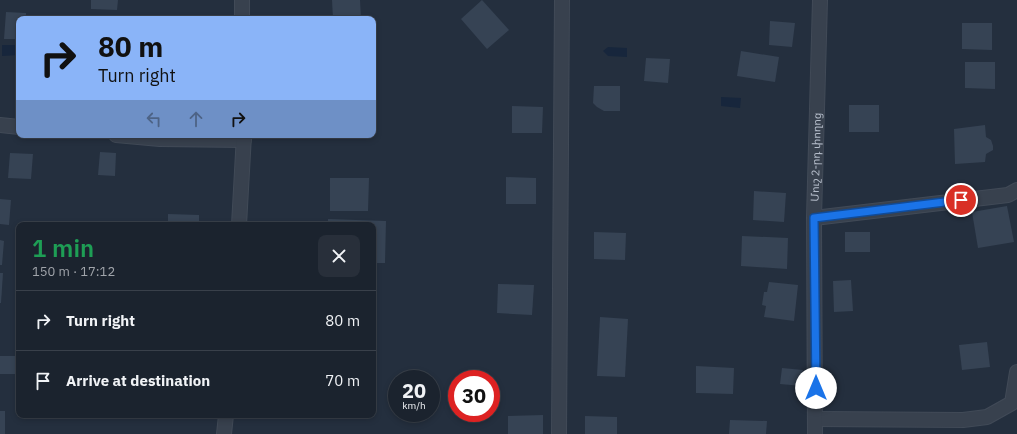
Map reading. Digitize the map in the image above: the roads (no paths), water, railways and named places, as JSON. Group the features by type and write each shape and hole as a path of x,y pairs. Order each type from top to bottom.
{"street":[{"path":"242,0 242,16"},
{"path":"560,434 562,0"},
{"name":"Մուշ 2-րդ փողոց","path":"815,434 814,218 820,0"},
{"path":"0,125 16,127"},
{"path":"149,138 244,138 239,222"},
{"path":"814,218 1008,194 1017,190"},
{"path":"816,419 963,420 986,417 1012,403 1017,372"},
{"path":"224,434 226,418"}],"water":[{"path":"2,45 16,45 16,55 2,56"},
{"path":"608,47 627,48 627,57 608,56 603,51"},
{"path":"721,97 741,98 740,108 721,106"}]}
